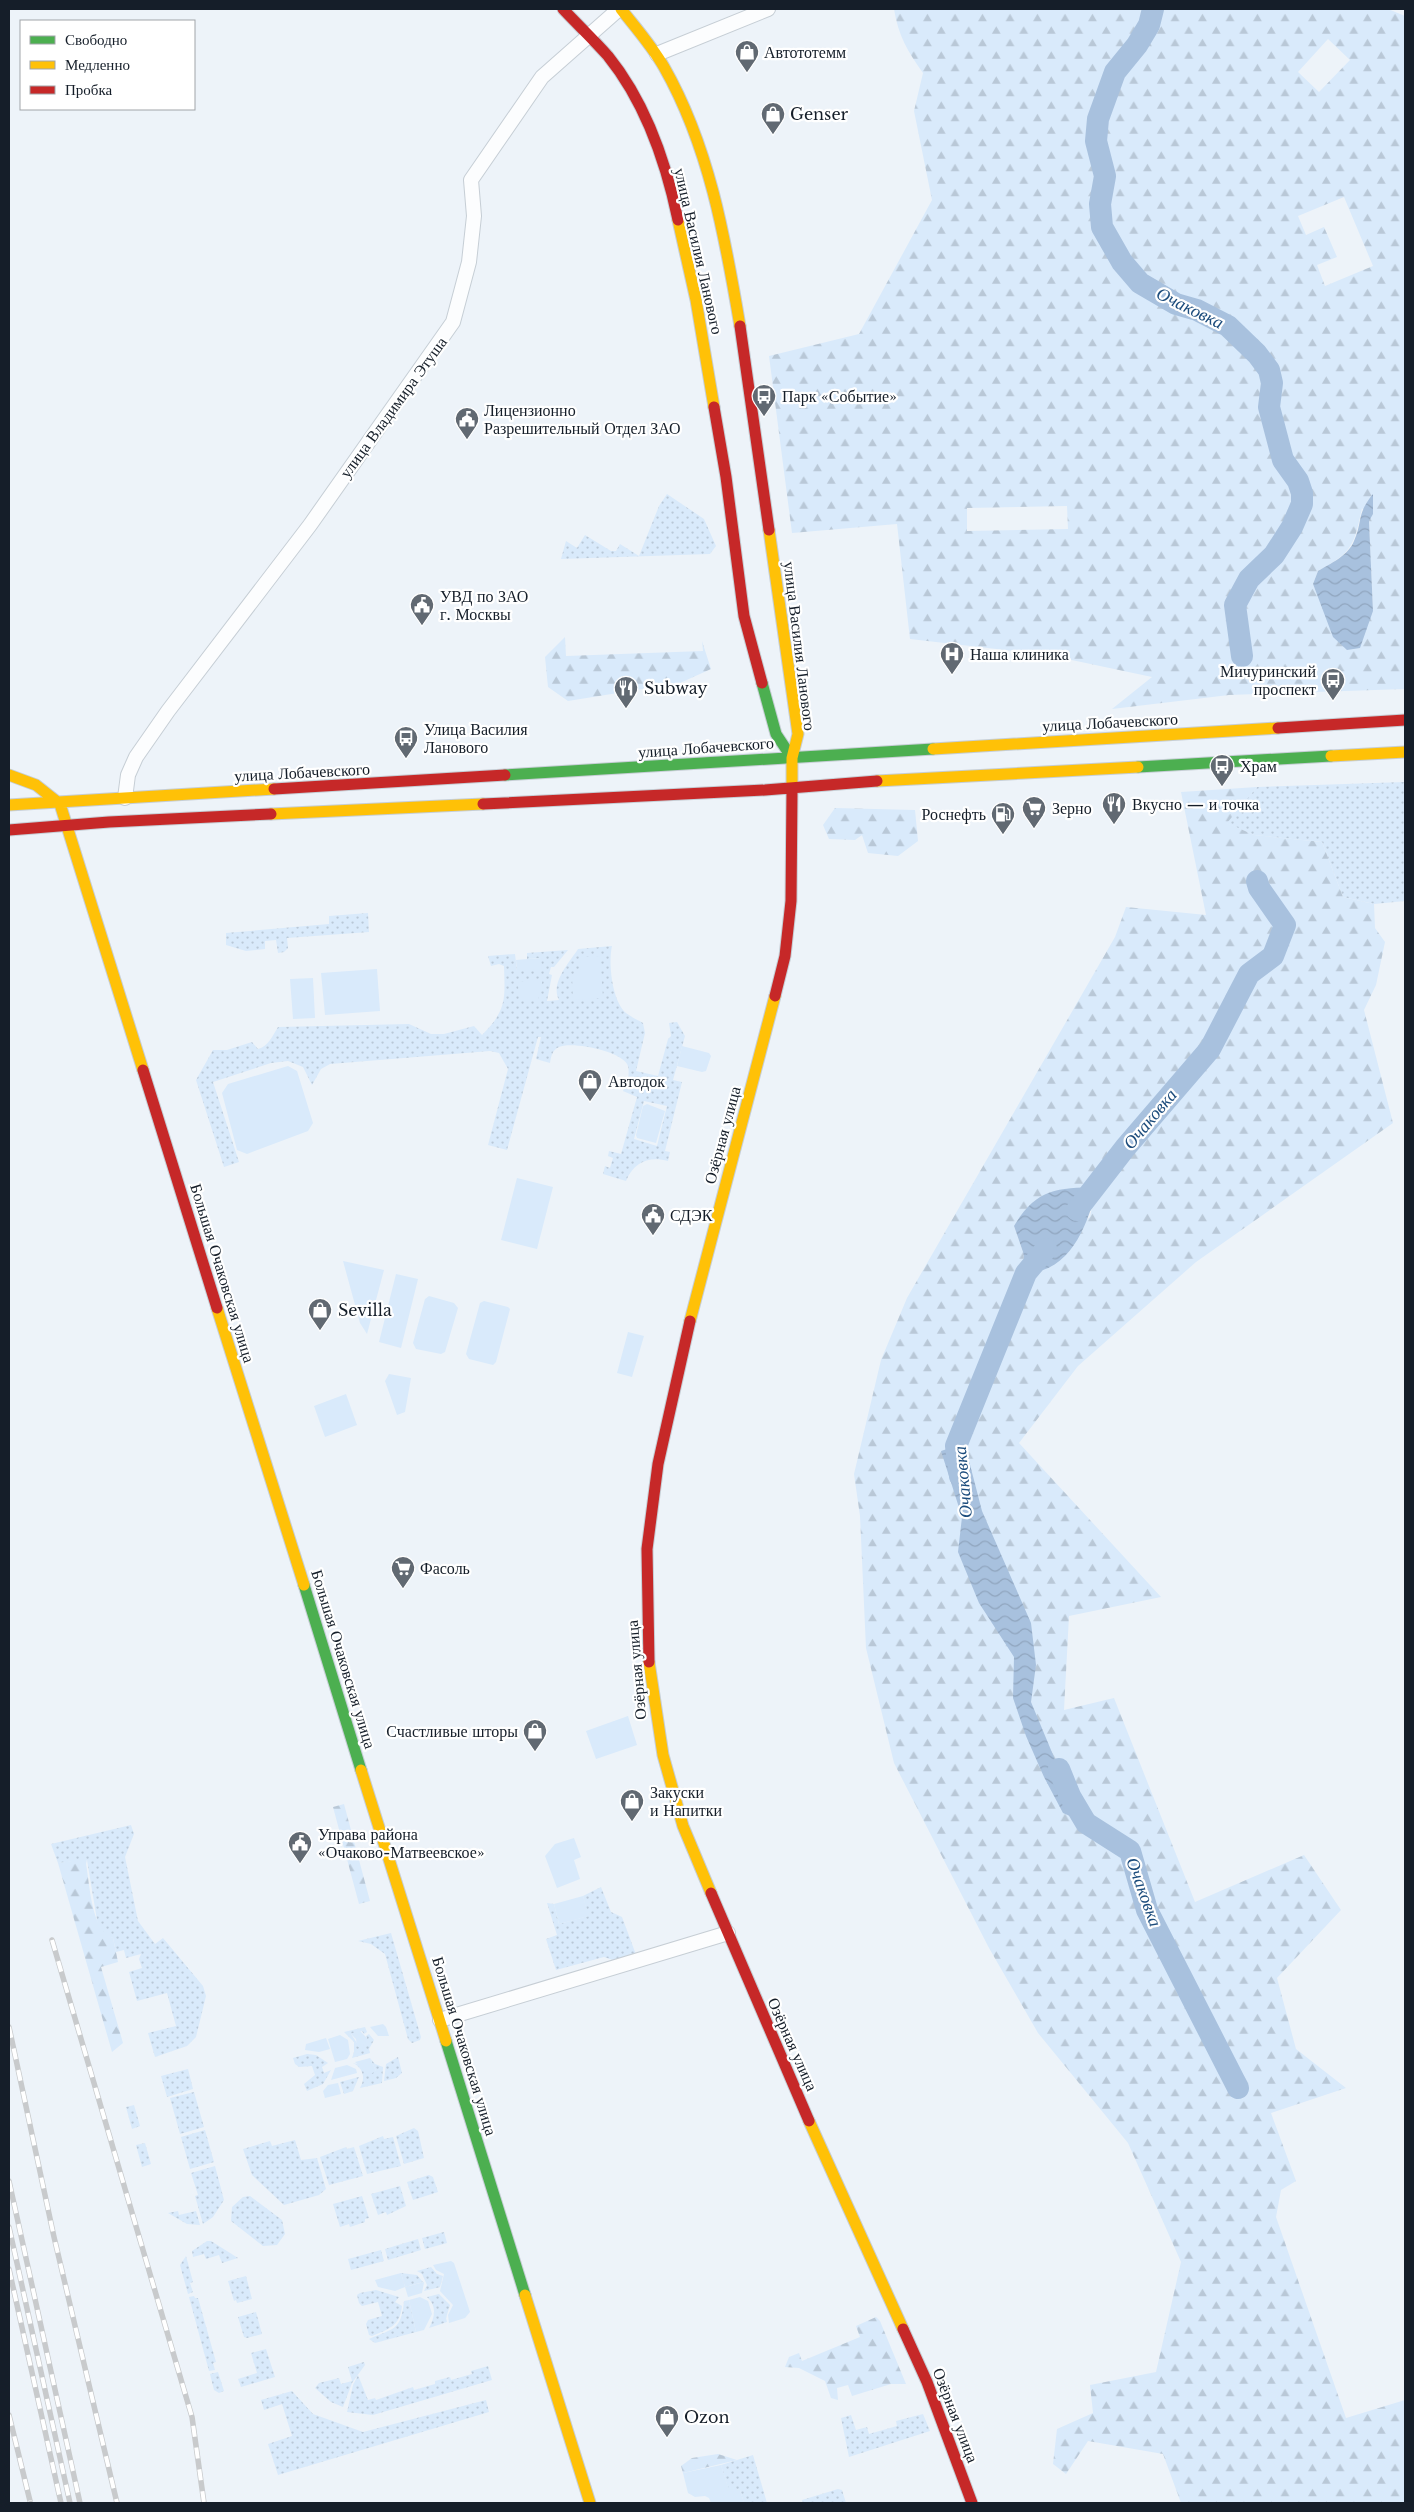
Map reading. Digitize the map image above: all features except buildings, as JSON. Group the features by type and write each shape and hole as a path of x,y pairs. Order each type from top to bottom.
{"street":[{"name":"улица Василия Ланового","path":"563,9 590,35 629,87 651,129 675,205 696,300 726,477 744,616 776,734 792,758"},
{"name":"улица Василия Ланового","path":"620,9 657,54 689,113 712,184 741,326 798,734 792,758"},
{"name":"улица Владимира Этуша","path":"125,798 128,774 136,757 168,711 310,525 453,322 469,262 474,216 471,180 542,77 620,9"},
{"path":"657,54 768,9"},
{"name":"улица Лобачевского","path":"9,806 1405,720"},
{"path":"9,830 793,788 874,781 1405,752"},
{"name":"Озёрная улица","path":"792,758 791,901 785,956 736,1143 666,1425 652,1494 647,1549 648,1656 663,1755 682,1826 797,2094 927,2382 972,2503"},
{"path":"9,775 36,785 60,804"},
{"name":"Большая Очаковская улица","path":"60,804 65,826 590,2503"},
{"path":"440,2020 728,1933"}],"green space":[{"path":"894,9 1388,9 1405,16 1405,689 1229,695 1112,709 1152,677 1048,655 910,639 897,524 792,533 769,356 859,334 932,200 914,111 923,73 904,43","holes":["1328,39 1350,60 1319,92 1298,72","1344,197 1373,266 1325,286 1317,265 1337,257 1324,227 1306,235 1298,216","1067,506 1068,529 967,531 967,508","1362,508 1369,521 1373,611 1323,609 1313,584 1318,571 1345,552 1357,531"]},
{"path":"667,494 704,519 716,546 710,554 561,559 566,541 577,548 585,535 611,551 616,551 620,544 639,556 659,506"},
{"path":"565,637 566,656 703,651 702,641 711,669 680,683 568,701 548,687 545,657"},
{"path":"1405,782 1405,901 1374,904 1343,897 1322,842 1254,835 1226,823 1257,787"},
{"path":"1257,787 1227,823 1254,835 1322,842 1343,897 1374,904 1375,928 1385,942 1376,985 1364,1010 1393,1123 1196,1262 1078,1366 1019,1443 1161,1597 1069,1616 1064,1710 1114,1698 1195,1902 1304,1855 1341,1910 1277,1978 1296,2049 1346,2088 1271,2113 1296,2181 1281,2190 1276,2217 1346,2418 1405,2400 1405,2503 1181,2503 1163,2454 1088,2441 1066,2474 1053,2464 1057,2429 1093,2413 1090,2385 1156,2372 1181,2262 1128,2143 1038,2033 989,1948 894,1763 866,1648 860,1516 854,1474 881,1360 907,1298 1115,937 1126,907 1206,915 1181,792","holes":["1096,1187 1090,1217 1026,1272 1023,1252 1014,1226"]},
{"path":"835,808 915,810 918,841 898,856 868,853 862,835 855,840 829,839 823,825"},
{"path":"368,913 369,932 287,938 288,948 284,952 278,953 276,940 265,941 265,949 246,951 226,945 226,933 329,924 329,916"},
{"path":"612,946 611,972 617,1000 626,1013 643,1023 645,1033 636,1071 658,1076 668,1039 671,1036 669,1023 677,1022 685,1036 673,1080 682,1082 665,1151 670,1152 668,1161 655,1159 643,1162 633,1169 626,1181 603,1174 605,1166 610,1168 613,1158 608,1156 609,1151 621,1154 637,1097 623,1091 626,1083 628,1083 628,1066 623,1059 606,1051 574,1045 565,1045 557,1048 552,1054 550,1063 536,1059 541,1037 538,1037 507,1150 488,1145 508,1069 499,1053 490,1051 330,1064 321,1069 312,1085 303,1067 288,1061 271,1063 213,1082 239,1162 224,1167 196,1080 213,1050 227,1050 252,1042 258,1049 262,1048 270,1040 278,1027 409,1024 431,1034 444,1034 474,1026 482,1035 500,1011 504,996 504,966 499,964 491,966 488,956 515,954 517,971 541,958 527,959 527,953 568,950 554,967 551,967 549,974 552,975 547,1001 559,1000 557,987 559,980 578,949","holes":["644,1101 667,1106 657,1146 634,1139"]},
{"path":"600,956 603,998 573,1000 572,976 581,975 580,957"},
{"path":"541,958 542,969 517,971 516,960"},
{"path":"377,969 380,1011 325,1015 321,973"},
{"path":"313,978 315,1018 293,1019 290,979"},
{"path":"543,978 538,1001 519,1001 518,982"},
{"path":"682,1046 709,1053 711,1056 706,1071 702,1072 677,1066"},
{"path":"288,1066 297,1071 313,1123 308,1131 247,1154 237,1150 222,1093 228,1084"},
{"path":"647,1104 665,1111 656,1143 637,1138 636,1135 643,1106"},
{"path":"517,1178 553,1187 537,1249 501,1240"},
{"path":"343,1261 384,1270 367,1334 360,1323"},
{"path":"396,1274 418,1279 401,1348 379,1342"},
{"path":"429,1296 454,1303 458,1308 445,1352 441,1354 416,1349 413,1343 425,1299"},
{"path":"484,1301 510,1309 496,1362 493,1365 469,1359 466,1354 480,1303"},
{"path":"628,1332 644,1336 632,1377 617,1373"},
{"path":"389,1374 411,1378 405,1412 397,1415 385,1381"},
{"path":"346,1394 357,1425 325,1437 314,1406"},
{"path":"628,1716 637,1745 596,1759 586,1731"},
{"path":"344,1804 370,1901 359,1904 333,1807"},
{"path":"131,1825 134,1834 125,1857 138,1921 155,1944 163,1938 203,1986 206,1996 196,2037 187,2046 155,2057 148,2033 176,2026 167,1993 137,2001 129,1972 142,1968 139,1959 141,1954 126,1958 124,1950 116,1952 113,1938 104,1935 98,1926 87,1860 58,1863 51,1844"},
{"path":"574,1838 581,1857 574,1860 580,1879 557,1888 545,1856 555,1844"},
{"path":"87,1859 90,1895 96,1917 106,1934 113,1938 118,1962 101,1967 123,2043 112,2052 58,1863"},
{"path":"601,1887 611,1912 622,1917 638,1960 625,1964 604,1957 556,1970 546,1939 557,1935 547,1903 554,1904 559,1924 588,1916 583,1896"},
{"path":"583,1896 589,1916 559,1924 554,1904"},
{"path":"391,1933 421,2037 420,2040 412,2043 408,2039 385,1954 371,1944 358,1941"},
{"path":"383,2024 389,2036 378,2036 370,2027"},
{"path":"365,2027 367,2032 364,2034 362,2031 351,2034 357,2043 367,2038 366,2036 369,2034 374,2040 369,2049 370,2053 352,2058 354,2042 344,2032"},
{"path":"359,2030 367,2038 362,2049 357,2046 356,2039 351,2034"},
{"path":"340,2035 348,2040 350,2054 347,2059 335,2062 328,2039"},
{"path":"326,2038 330,2049 319,2052 305,2050 306,2044"},
{"path":"307,2054 316,2055 328,2063 322,2067 324,2073 331,2070 323,2084 307,2091 304,2084 315,2075 312,2066 299,2067 295,2064 293,2058"},
{"path":"398,2057 402,2073 396,2078 384,2081 386,2064"},
{"path":"370,2058 375,2064 383,2067 382,2083 360,2088 363,2077 361,2070 353,2063 361,2065 365,2070 376,2071"},
{"path":"370,2058 376,2071 367,2076 364,2070 355,2062"},
{"path":"347,2065 356,2069 357,2073 331,2080 335,2068"},
{"path":"188,2069 193,2089 167,2097 161,2076"},
{"path":"359,2077 353,2091 344,2094 340,2082"},
{"path":"338,2083 341,2094 325,2098 323,2091 328,2085"},
{"path":"194,2092 204,2127 180,2134 170,2098"},
{"path":"134,2105 140,2126 132,2129 126,2107"},
{"path":"414,2128 418,2131 424,2158 404,2164 396,2136"},
{"path":"205,2130 214,2162 190,2169 181,2137"},
{"path":"383,2136 384,2139 393,2137 401,2166 367,2174 359,2146"},
{"path":"295,2140 301,2160 317,2158 326,2189 319,2195 284,2205 252,2175 243,2149 270,2141 272,2146"},
{"path":"145,2143 151,2164 142,2167 136,2145"},
{"path":"346,2147 347,2149 354,2147 363,2176 329,2185 320,2157"},
{"path":"215,2166 224,2200 213,2217 203,2224 195,2196 198,2195 191,2173"},
{"path":"429,2175 433,2177 438,2192 413,2200 407,2182"},
{"path":"400,2186 406,2206 387,2215 386,2212 378,2215 371,2194"},
{"path":"250,2196 282,2220 285,2234 277,2245 263,2246 231,2221 232,2207 243,2197"},
{"path":"362,2196 369,2218 365,2219 365,2222 350,2227 349,2224 340,2227 333,2204"},
{"path":"178,2211 179,2215 196,2211 200,2225 187,2224 168,2213"},
{"path":"444,2232 447,2243 425,2249 422,2238"},
{"path":"418,2239 421,2250 388,2260 385,2249"},
{"path":"207,2241 211,2241 238,2258 222,2263 219,2255 206,2259 204,2254 193,2257 192,2251"},
{"path":"381,2250 384,2261 351,2270 348,2259"},
{"path":"186,2256 193,2282 190,2283 193,2292 188,2294 180,2265"},
{"path":"451,2261 454,2263 470,2312 465,2318 449,2323 448,2315 453,2305 440,2291 444,2274 436,2270 433,2265"},
{"path":"431,2267 437,2274 443,2276 440,2287 424,2291 427,2285 422,2274 417,2271"},
{"path":"401,2273 417,2275 423,2282 405,2287"},
{"path":"401,2273 405,2287 395,2291 378,2287 375,2280"},
{"path":"246,2276 252,2299 237,2303 236,2300 234,2301 228,2281"},
{"path":"424,2282 422,2293 408,2297 405,2287"},
{"path":"376,2290 399,2297 395,2302 402,2306 399,2318 393,2326 372,2336 369,2335 366,2324 368,2320 382,2316 378,2302 362,2306 357,2295"},
{"path":"439,2294 450,2305 446,2318 447,2322 429,2328 433,2320 434,2308 427,2297"},
{"path":"194,2296 198,2298 216,2362 213,2363 215,2370 209,2371 189,2297"},
{"path":"420,2297 428,2301 432,2314 424,2330 416,2332 409,2300"},
{"path":"409,2300 416,2332 375,2343 369,2339 395,2327 401,2318 404,2301"},
{"path":"256,2312 262,2334 244,2337 238,2317"},
{"path":"876,2317 880,2321 906,2384 891,2384 852,2396 848,2385 837,2388 838,2400 831,2398 825,2381 799,2368 785,2367 789,2357 799,2353 802,2361 860,2337 856,2326"},
{"path":"266,2349 275,2377 241,2387 238,2379 257,2373 251,2353"},
{"path":"364,2362 365,2365 352,2383 343,2407 331,2402 315,2388 319,2383 339,2378 341,2384 352,2381 348,2367"},
{"path":"488,2366 492,2380 373,2415 347,2412 353,2385 358,2375 368,2400 375,2398 376,2400 413,2387 414,2390 435,2384 435,2381 450,2377 451,2380 472,2374 471,2371"},
{"path":"218,2372 224,2391 219,2393 214,2390 210,2374"},
{"path":"292,2391 313,2414 363,2432 486,2400 489,2412 278,2475 268,2444 292,2436 282,2404 264,2410 261,2400"},
{"path":"923,2414 930,2431 849,2457 841,2418 851,2415 856,2430 867,2427 869,2434 897,2426 896,2421"},
{"path":"718,2454 737,2460 683,2473 681,2466 692,2458"},
{"path":"753,2455 767,2503 744,2503 740,2490 728,2488 721,2465"},
{"path":"721,2465 728,2487 740,2490 744,2503 711,2503 709,2498 705,2496 695,2497 688,2493 683,2473"},
{"path":"838,2489 842,2490 846,2503 803,2503 802,2500"}],"water":[{"path":"1373,494 1373,514 1369,521 1373,611 1360,648 1347,650 1333,637 1313,584 1318,571 1339,559 1352,546 1364,507"},
{"path":"1097,1187 1082,1230 1075,1244 1066,1255 1042,1271 1026,1273 1023,1252 1014,1226 1030,1204 1048,1193 1059,1190"},
{"path":"956,1446 967,1453 982,1511 1031,1623 1036,1665 1031,1702 1071,1798 1086,1823 1063,1813 1044,1777 1026,1736 1013,1698 1014,1657 979,1603 958,1552 962,1517 941,1451"}],"waterway":[{"name":"Очаковка","path":"1153,9 1149,25 1137,45 1115,72 1098,119 1096,141 1105,176 1100,204 1102,227 1122,262 1140,283 1176,304 1197,310 1228,326 1257,354 1269,370 1272,383 1269,407 1283,460 1298,481 1302,493 1302,504 1292,527 1274,555 1249,579 1235,605 1242,656"},
{"name":"Очаковка","path":"1077,1210 1125,1148 1210,1049 1249,974 1273,956 1285,925 1259,888 1257,881"},
{"name":"Очаковка","path":"960,1476 956,1446 1026,1273 1046,1249"},
{"name":"Очаковка","path":"1059,1769 1070,1796 1086,1823 1130,1851 1147,1910 1238,2088"}],"railway":[{"path":"52,1940 192,2417 204,2503"},
{"path":"9,2027 54,2237 117,2503"},
{"path":"9,2181 80,2503"},
{"path":"9,2227 70,2503"},
{"path":"9,2269 61,2503"},
{"path":"9,2415 30,2501"}],"traffic: fast":[{"path":"762,683 776,734 792,758"},
{"path":"505,775 933,749"},
{"path":"1138,767 1331,756"},
{"path":"304,1585 361,1770"},
{"path":"446,2041 525,2295"}],"traffic: slow":[{"path":"621,9 649,44 664,67 680,97 693,128 704,160 721,226 740,326"},
{"path":"678,220 696,300 714,407"},
{"path":"769,530 798,734 792,758 792,791"},
{"path":"933,749 1278,728"},
{"path":"1331,756 1405,752"},
{"path":"877,781 1138,767"},
{"path":"9,775 36,785 60,804 143,1070"},
{"path":"9,805 274,789"},
{"path":"271,814 483,804"},
{"path":"690,1321 775,996"},
{"path":"217,1308 304,1585"},
{"path":"649,1662 663,1755 683,1826 711,1893"},
{"path":"361,1770 446,2041"},
{"path":"809,2121 903,2329"},
{"path":"525,2295 590,2503"}],"traffic: jam":[{"path":"563,9 608,56 644,113 661,155 678,220"},
{"path":"740,326 769,530"},
{"path":"714,407 726,477 744,616 762,683"},
{"path":"1278,728 1405,720"},
{"path":"274,789 505,775"},
{"path":"483,804 765,790 877,781"},
{"path":"775,996 785,956 791,901 792,791"},
{"path":"9,830 109,822 271,814"},
{"path":"143,1070 217,1308"},
{"path":"649,1662 647,1549 658,1464 690,1321"},
{"path":"711,1893 809,2121"},
{"path":"903,2329 927,2382 972,2503"}],"place":[{"name":"Автототемм","path":"747,73"},
{"name":"Genser","path":"773,135"},
{"name":"Парк «Событие»","path":"764,417"},
{"name":"Лицензионно Разрешительный Отдел ЗАО","path":"467,440"},
{"name":"УВД по ЗАО г. Москвы","path":"422,626"},
{"name":"Наша клиника","path":"952,675"},
{"name":"Мичуринский проспект","path":"1333,701"},
{"name":"Subway","path":"626,709"},
{"name":"Улица Василия Ланового","path":"406,759"},
{"name":"Храм","path":"1222,787"},
{"name":"Вкусно — и точка","path":"1114,825"},
{"name":"Зерно","path":"1034,829"},
{"name":"Роснефть","path":"1003,835"},
{"name":"Автодок","path":"590,1102"},
{"name":"СДЭК","path":"653,1236"},
{"name":"Sevilla","path":"320,1331"},
{"name":"Фасоль","path":"403,1589"},
{"name":"Счастливые шторы","path":"535,1752"},
{"name":"Закуски и Напитки","path":"632,1822"},
{"name":"Управа района «Очаково-Матвеевское»","path":"300,1864"},
{"name":"Ozon","path":"667,2438"}]}
